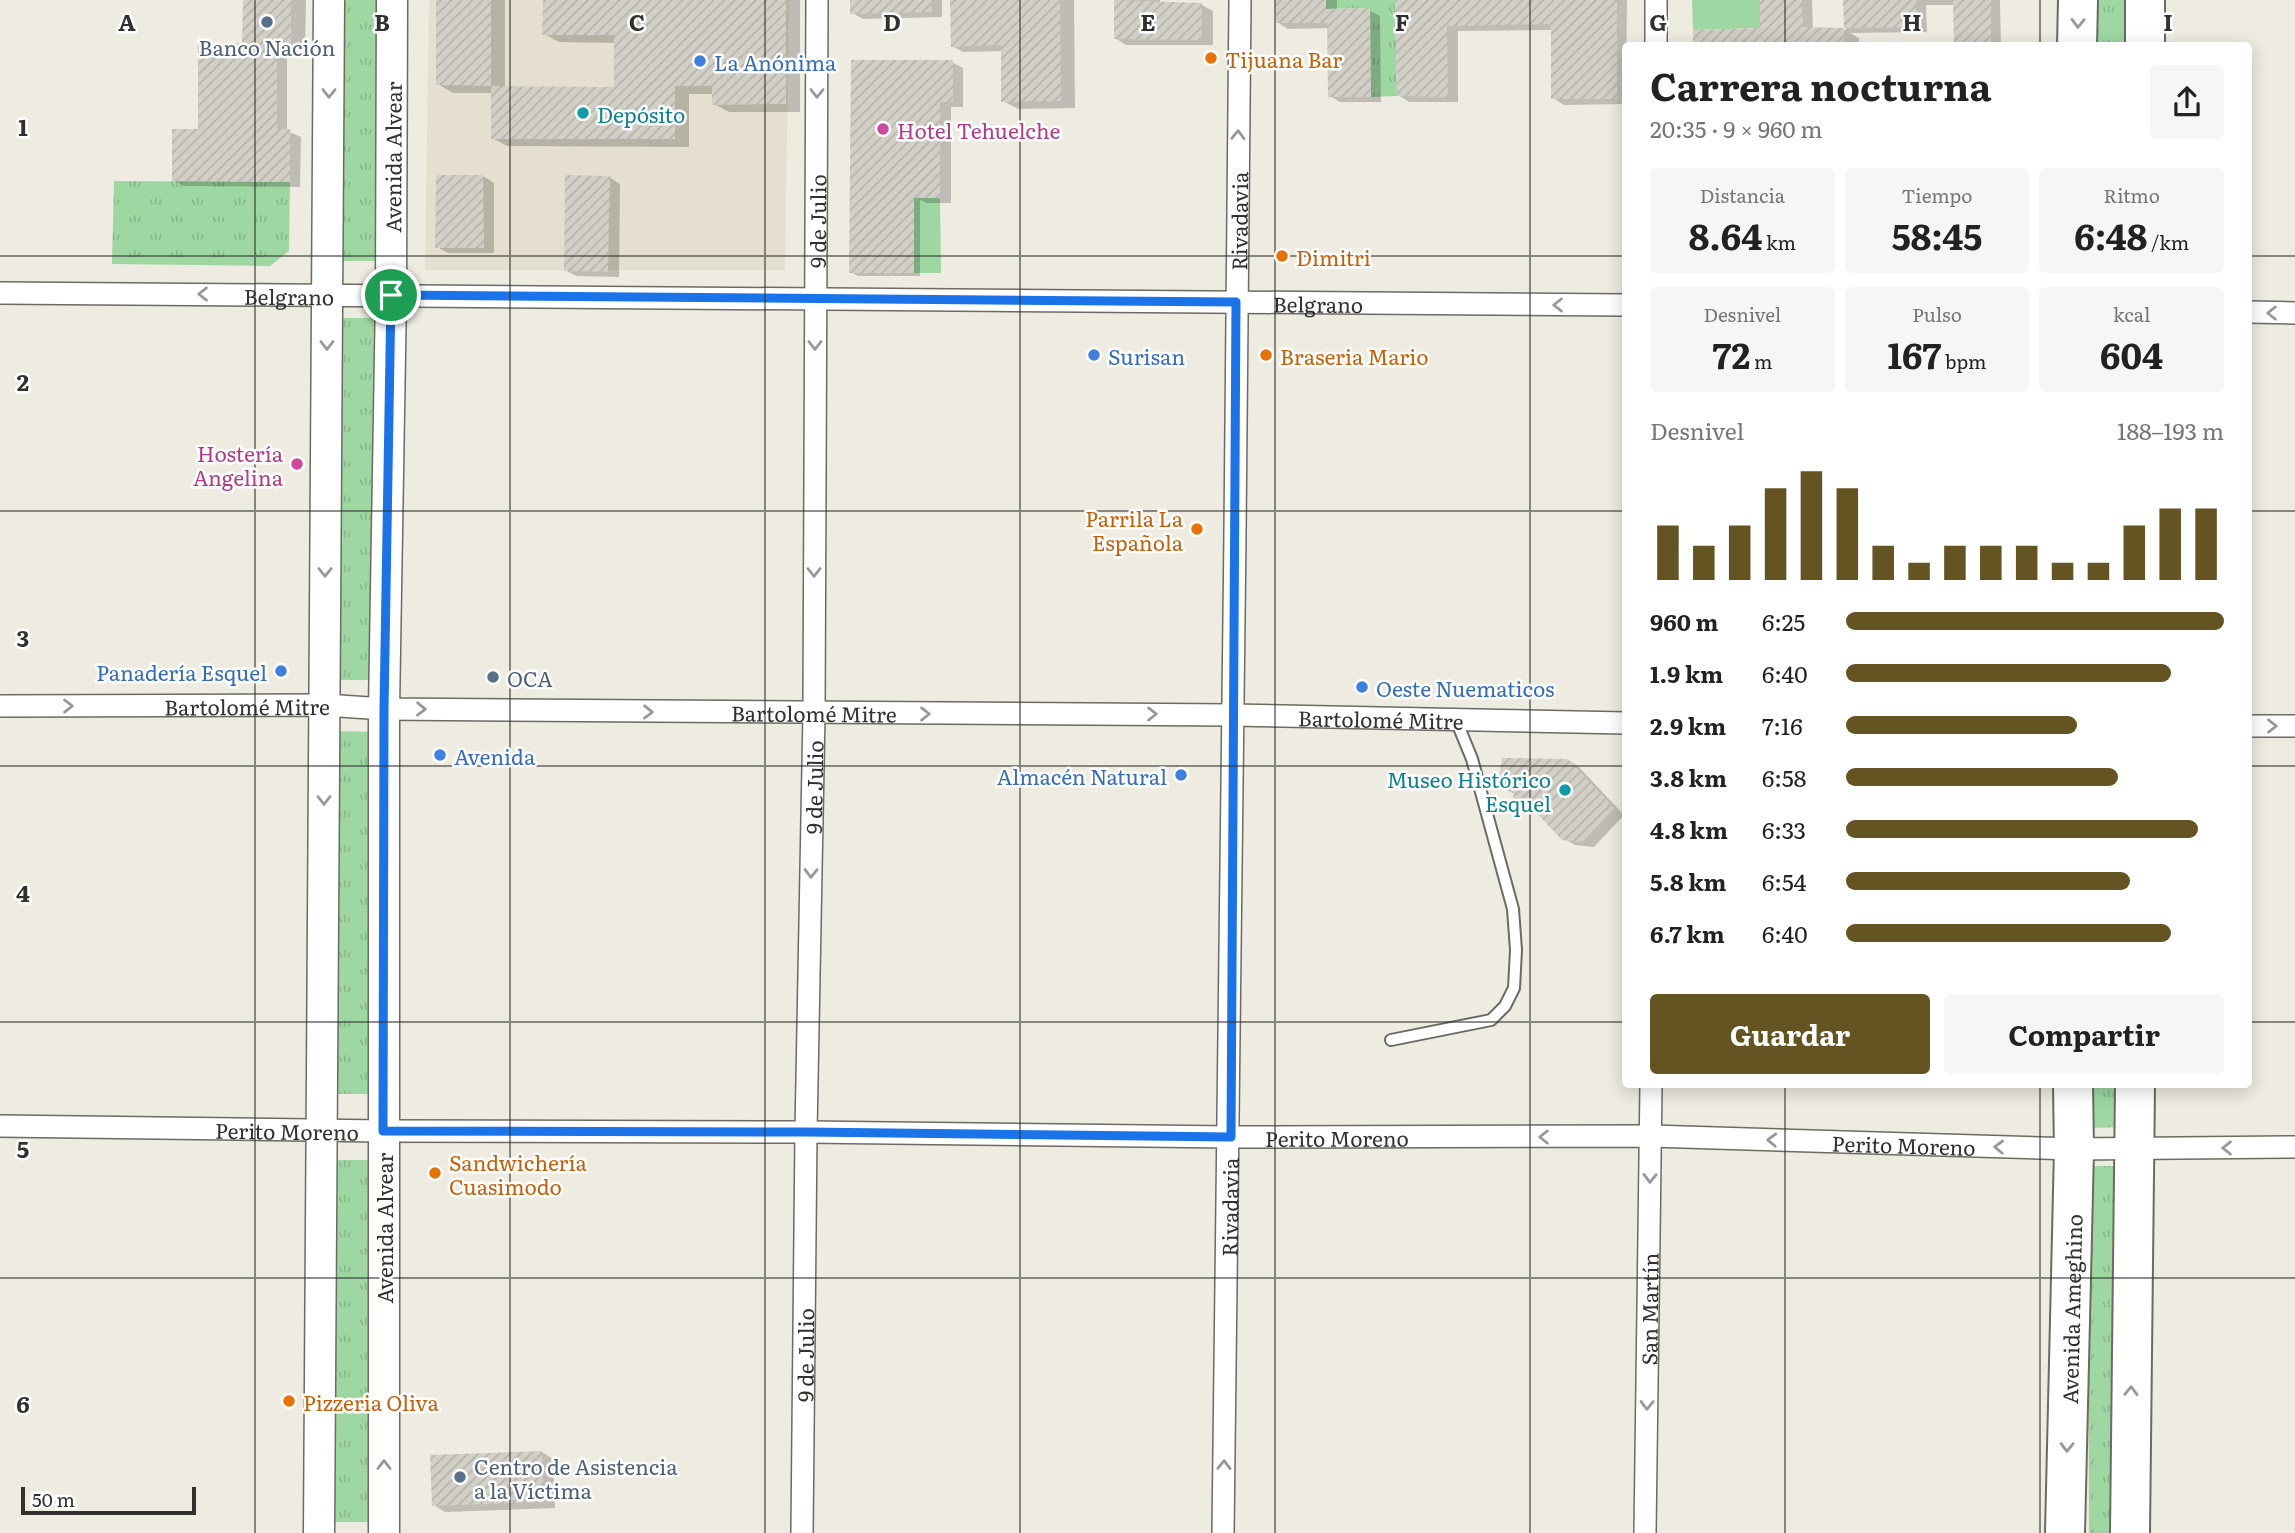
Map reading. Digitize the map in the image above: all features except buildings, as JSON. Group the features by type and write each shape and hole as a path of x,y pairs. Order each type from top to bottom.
{"highway":[{"path":"2077,42 2078,0"},
{"path":"2145,0 2145,42"},
{"name":"Avenida Ameghino","path":"2065,1533 2073,1088"},
{"path":"2130,1533 2135,1088"}],"main road":[{"path":"319,1533 329,0"},
{"name":"Avenida Alvear","path":"384,1533 384,709 391,295 392,0"}],"street":[{"name":"9 de Julio","path":"802,1533 814,713 817,0"},
{"name":"Rivadavia","path":"1223,1533 1231,1137 1232,715 1240,0"},
{"path":"1656,0 1656,42"},
{"name":"Belgrano","path":"0,293 1622,305"},
{"path":"2252,313 2295,313"},
{"name":"Bartolomé Mitre","path":"0,706 325,705 384,709 1232,715 1622,723"},
{"path":"2252,726 2295,726"},
{"name":"San Martín","path":"1645,1533 1651,1088"},
{"name":"Perito Moreno","path":"0,1126 1231,1137 1651,1136 2074,1149 2295,1147"}],"lane":[{"path":"1391,1040 1490,1020 1505,1006 1514,988 1516,950 1513,909 1472,759 1456,720"}],"shaded area":[{"path":"429,0 789,0 785,270 425,270"}],"green space":[{"path":"341,0 381,0 380,261 340,261"},
{"path":"1326,0 1395,0 1397,96 1371,97 1370,8 1326,9"},
{"path":"1692,0 1760,0 1760,28 1693,30"},
{"path":"2098,0 2127,0 2128,42 2098,42"},
{"path":"114,181 290,182 289,251 270,266 112,264"},
{"path":"914,198 940,198 941,273 914,273"},
{"path":"340,318 380,318 377,680 337,680"},
{"path":"335,731 376,732 373,1094 333,1094"},
{"path":"2091,1088 2121,1088 2121,1127 2091,1128"},
{"path":"332,1160 373,1160 371,1522 330,1522"},
{"path":"2088,1166 2118,1166 2119,1533 2089,1533"}],"place":[{"name":"Banco Nación","path":"267,22"},
{"name":"Tijuana Bar","path":"1211,58"},
{"name":"La Anónima","path":"700,61"},
{"name":"Depósito","path":"583,113"},
{"name":"Hotel Tehuelche","path":"883,129"},
{"name":"Dimitri","path":"1282,256"},
{"name":"Surisan","path":"1094,355"},
{"name":"Braseria Mario","path":"1266,355"},
{"name":"Hostería Angelina","path":"297,464"},
{"name":"Parrila La Española","path":"1197,529"},
{"name":"Panadería Esquel","path":"281,671"},
{"name":"OCA","path":"493,677"},
{"name":"Oeste Nuematicos","path":"1362,687"},
{"name":"Avenida","path":"440,755"},
{"name":"Almacén Natural","path":"1181,775"},
{"name":"Museo Histórico Esquel","path":"1565,790"},
{"name":"Sandwichería Cuasimodo","path":"435,1173"},
{"name":"Pizzeria Oliva","path":"289,1401"},
{"name":"Centro de Asistencia a la Víctima","path":"460,1477"}],"route":[{"path":"391,295 1236,302 1231,1137 383,1131 384,709 391,295"}]}
